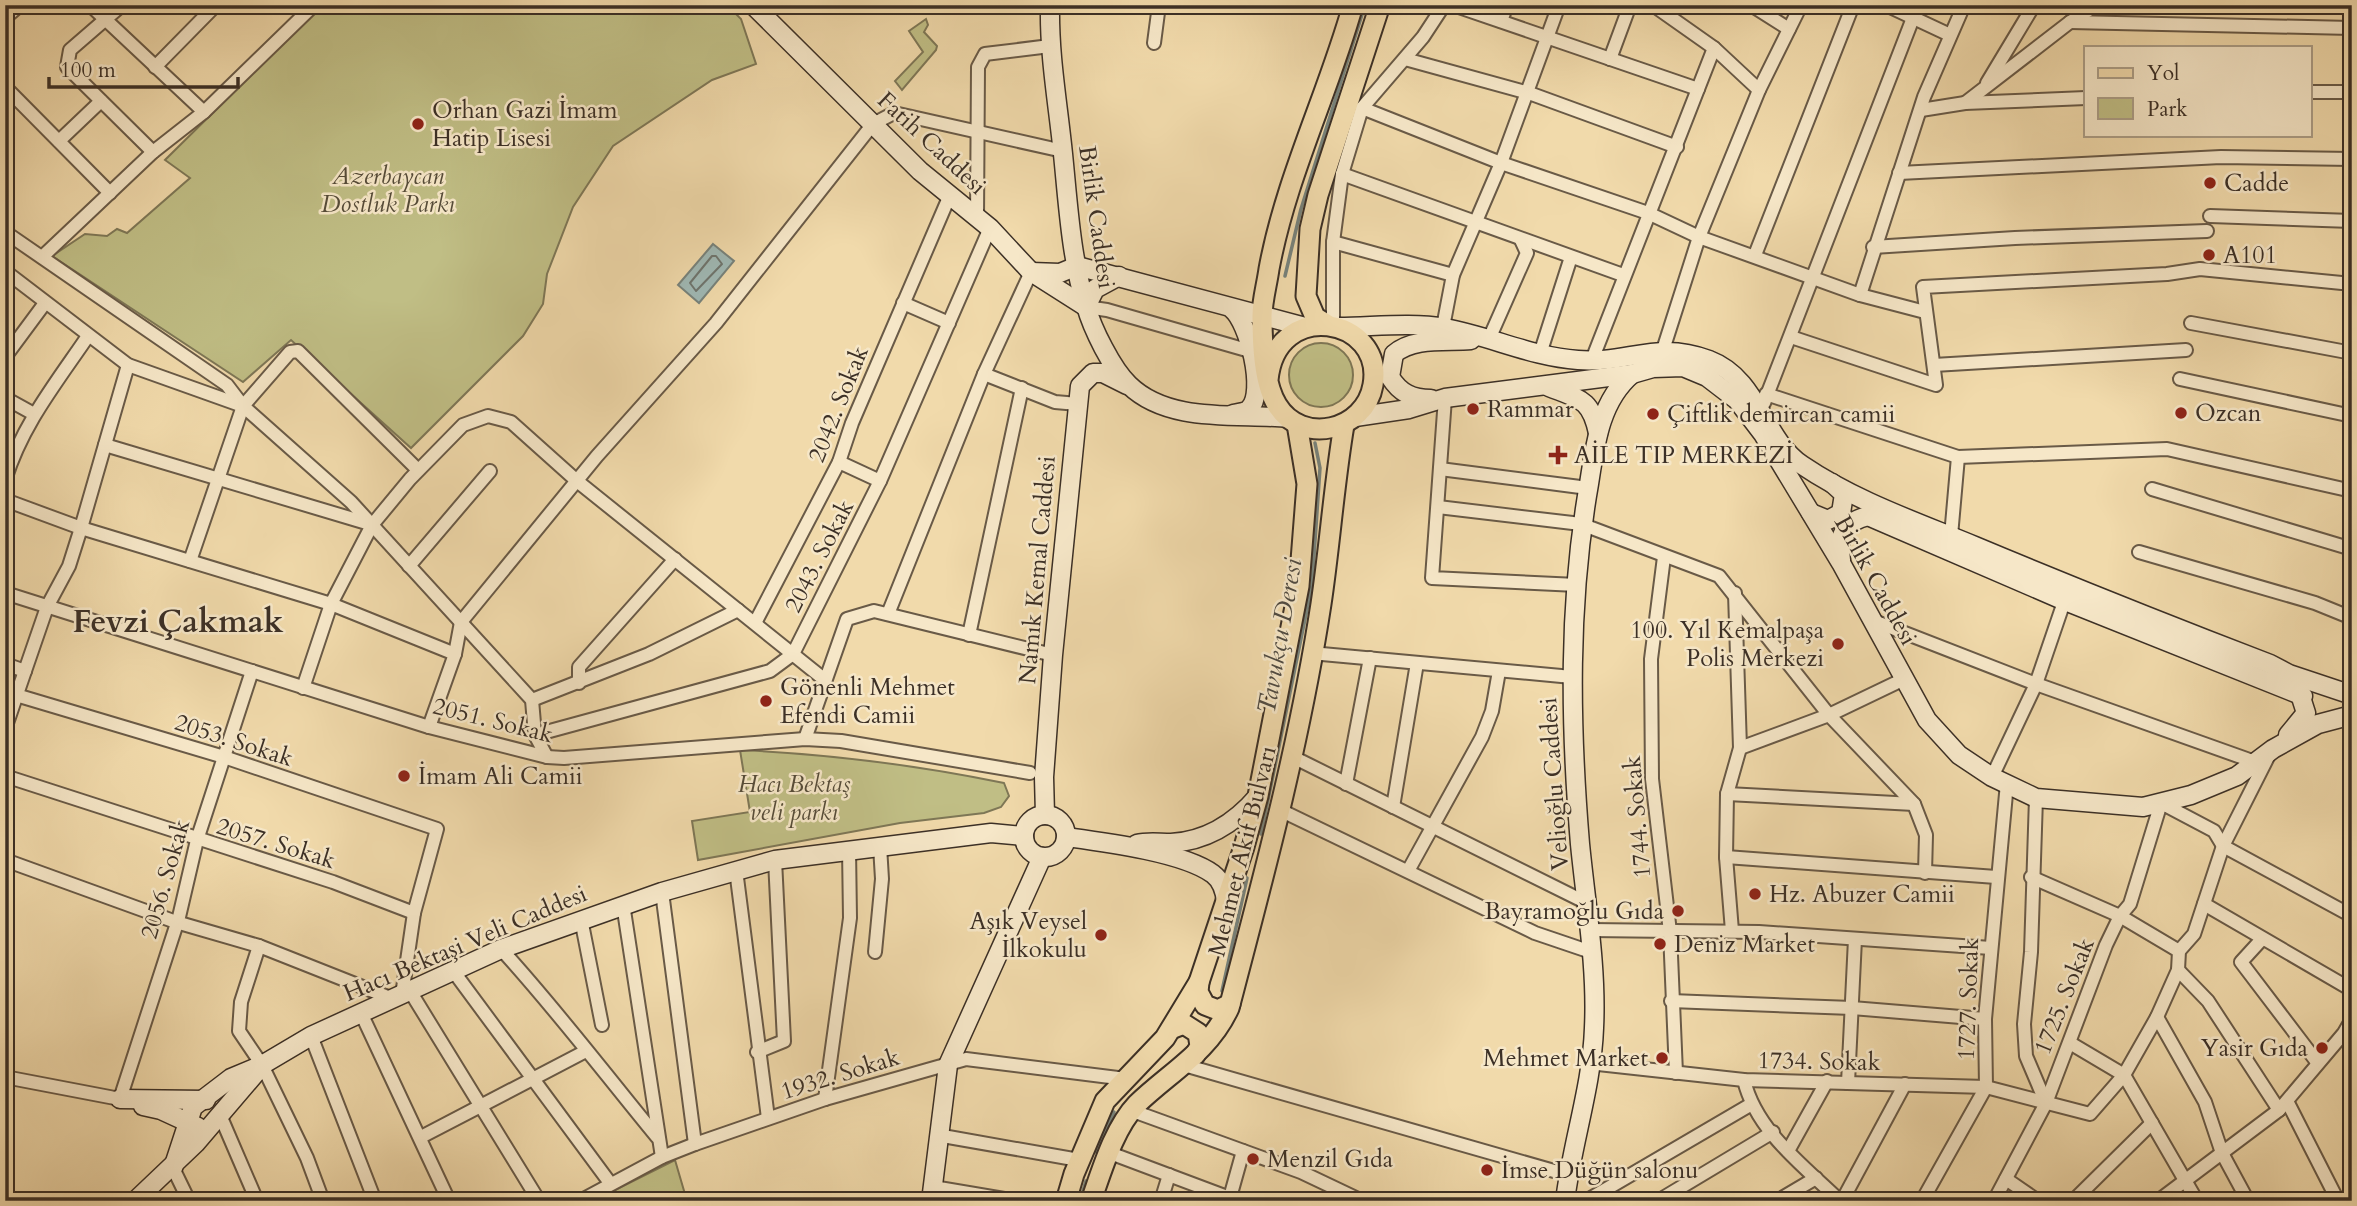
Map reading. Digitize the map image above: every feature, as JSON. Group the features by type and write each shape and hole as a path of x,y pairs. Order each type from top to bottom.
{"main road":[{"name":"Fatih Caddesi","path":"753,5 873,124 984,223 1031,272 1086,307"},
{"name":"Birlik Caddesi","path":"1050,5 1050,46 1077,266 1086,307 1105,349 1129,385 1179,410 1292,421"},
{"path":"1353,5 1292,179 1274,242 1262,317 1271,394 1292,421 1317,429 1349,421 1368,400 1374,383 1373,366 1366,349 1354,336 1315,317 1306,296 1310,229 1321,184 1380,5"},
{"path":"1031,272 1060,273 1077,266 1119,275 1262,317 1305,327 1333,326"},
{"path":"1086,307 1095,289 1119,275"},
{"path":"1230,415 1249,410 1253,403 1257,374 1244,323 1233,309"},
{"name":"Birlik Caddesi","path":"1333,326 1443,327 1540,354 1592,360 1663,350 1687,352 1713,361 1764,402 1787,451 1801,464 1828,480 2067,593 2352,695"},
{"path":"1268,380 1275,351 1285,339 1305,327"},
{"path":"1445,398 1426,399 1400,391 1390,377 1394,354 1402,347 1418,343 1489,339"},
{"name":"Birlik Caddesi","path":"1349,421 1409,409 1445,398 1632,374 1653,368 1683,367 1707,377 1737,400 1763,434 1841,563 1874,621 1902,680 1927,720 1959,755 1999,780 2036,798 2143,807 2161,803 2191,795 2237,776 2273,749 2318,724 2352,715"},
{"name":"Namık Kemal Caddesi","path":"1045,816 1037,775 1053,655 1080,386 1093,373 1103,373 1129,385"},
{"name":"Velioğlu Caddesi","path":"1565,1201 1594,1030 1590,930 1578,816 1572,677 1581,524 1598,433 1616,391 1632,374"},
{"path":"1545,386 1593,410 1598,433"},
{"name":"Mehmet Akif Bulvarı","path":"1066,1201 1079,1160 1105,1101 1171,1028 1199,982 1258,796 1299,586 1305,534 1307,484 1292,421"},
{"name":"Mehmet Akif Bulvarı","path":"1091,1201 1110,1153 1133,1111 1190,1060 1220,1028 1230,1004 1280,810 1321,604 1349,421"},
{"path":"1811,513 1828,520 1841,513 1844,494 1828,480"},
{"path":"1841,563 1839,542 1843,529 1853,520 1868,516 2067,593 2303,696"},
{"path":"2273,749 2305,718 2303,696 2289,674"},
{"path":"1129,846 1145,842 1172,843 1215,832 1233,822 1258,796"},
{"path":"1045,816 1062,823 1066,837 1058,853 1042,857 1028,849 1024,836 1028,824 1045,816"},
{"name":"Hacı Bektaşi Veli Caddesi","path":"173,1168 193,1107 231,1078 262,1065 361,1013 500,949 623,904 775,860 991,833 1024,836"},
{"path":"1066,837 1129,846 1196,865 1213,874 1223,885 1226,902"},
{"path":"932,1194 937,1135 948,1065 1042,857"},
{"path":"1199,982 1198,992 1205,1005 1218,1010 1230,1004"},
{"path":"1171,1028 1184,1024 1198,1033 1200,1046 1190,1060"},
{"name":"Hacı Bektaşi Veli Caddesi","path":"141,1198 173,1168 262,1065"},
{"path":"120,1099 201,1099 211,1102 215,1121 188,1122 161,1110 120,1099"}],"street":[{"path":"5,18 20,5"},
{"path":"90,5 204,112"},
{"path":"122,5 70,50 67,67 153,152"},
{"path":"155,67 216,5"},
{"path":"42,257 153,152 204,112 314,5"},
{"path":"1154,43 1159,5"},
{"path":"1333,326 1334,242 1342,174 1362,108 1405,59 1444,5"},
{"path":"1453,5 1698,89"},
{"path":"1501,21 1507,5"},
{"path":"1443,327 1453,275 1501,163 1559,5"},
{"path":"1610,59 1630,5"},
{"path":"1653,5 1714,48 1759,90"},
{"path":"1751,5 1789,29"},
{"path":"1663,350 1699,237 1759,90 1801,5"},
{"path":"1755,255 1853,5"},
{"path":"1886,5 1950,35"},
{"path":"1860,295 1872,247 1921,110 1964,5"},
{"path":"1982,90 2034,5"},
{"path":"1965,103 2070,22 2097,5"},
{"path":"1913,18 1810,277 1791,337 1764,402 1958,457 2168,449 2352,491"},
{"path":"2070,22 2352,28"},
{"path":"984,223 978,132 978,66 985,54 1050,46"},
{"path":"1592,360 1714,48"},
{"path":"1405,59 1528,93 1676,147"},
{"path":"5,88 110,193"},
{"path":"2312,92 2352,92"},
{"path":"1921,110 1965,103 2084,98"},
{"path":"59,141 101,101"},
{"path":"1362,108 1501,163 1648,213 1699,237 1860,295 1925,312"},
{"path":"429,727 454,654 461,622 577,481 716,323 873,124 894,113 1063,151"},
{"path":"1899,173 2221,157 2352,159"},
{"path":"1342,174 1623,275"},
{"name":"2042. Sokak","path":"755,623 839,462 950,195"},
{"path":"2210,215 2352,221"},
{"name":"2043. Sokak","path":"793,654 880,481 949,323 984,223"},
{"path":"1872,247 2015,238 2207,231"},
{"path":"5,232 227,385 243,406 351,502 532,700 535,735 547,757"},
{"path":"1489,339 1527,253 1521,240"},
{"path":"1334,242 1453,275"},
{"path":"1540,354 1571,257"},
{"path":"1791,337 1936,385 1923,286 2167,274 2200,269 2352,284"},
{"path":"5,271 128,365 243,406"},
{"path":"888,614 984,373 1031,272"},
{"path":"5,357 44,303"},
{"path":"903,303 949,323"},
{"path":"1086,307 1107,310 1250,351"},
{"path":"2190,323 2352,353"},
{"path":"5,480 10,448 88,336"},
{"path":"1934,365 2186,350"},
{"path":"190,561 243,406 290,352 298,351 418,470"},
{"path":"5,729 47,607 69,566 128,365"},
{"path":"984,373 1055,402 1078,404"},
{"path":"2180,379 2352,416"},
{"path":"968,635 1022,388"},
{"path":"5,398 33,414"},
{"path":"1445,398 1432,578 1577,584"},
{"path":"303,688 331,604 372,524 418,470 463,425 488,416 511,422 577,481 825,680"},
{"path":"106,445 372,524"},
{"path":"1951,536 1958,457"},
{"path":"839,462 880,481"},
{"path":"1440,469 1588,488"},
{"path":"410,566 490,471"},
{"path":"2152,489 2352,549"},
{"path":"5,500 81,528 331,604 454,654"},
{"path":"1438,506 1581,524 1719,576 1829,715 1914,804 1926,835 1925,873"},
{"path":"2139,552 2315,603 2352,618"},
{"name":"1744. Sokak","path":"1664,557 1651,659 1652,779 1670,932 1676,1073"},
{"path":"579,683 579,667 674,559"},
{"name":"2051. Sokak","path":"5,593 429,727 547,757 564,758 806,738 841,741 1037,775"},
{"path":"1732,931 1726,857 1727,793 1740,748 1735,593"},
{"name":"1727. Sokak","path":"1922,1201 1986,1087 1985,1019 1996,877 1999,780 2067,593"},
{"path":"532,700 649,654 738,610"},
{"path":"806,738 847,619 874,611 1053,655"},
{"path":"1874,621 2036,684 2255,762"},
{"path":"1311,653 1572,677"},
{"path":"535,735 770,671 793,654"},
{"path":"1346,784 1370,658"},
{"path":"1393,807 1417,663"},
{"path":"5,664 25,671"},
{"name":"2056. Sokak","path":"120,1099 176,922 197,840 252,671"},
{"path":"1408,871 1482,737 1492,711 1499,671"},
{"path":"1740,748 1829,715 1902,680"},
{"name":"2053. Sokak","path":"16,695 224,757 437,829 414,913"},
{"path":"2124,1075 2157,1017 2178,970 2179,951 2194,934 2224,846 2273,749"},
{"path":"1291,756 1587,903"},
{"name":"2057. Sokak","path":"5,776 332,882 414,913"},
{"path":"1727,793 1914,804"},
{"path":"2036,798 2031,877 2031,952 2024,1024 2026,1056 2046,1103"},
{"path":"2161,803 2214,831 2224,846 2352,916"},
{"name":"1725. Sokak","path":"1994,1201 2046,1103 2120,916 2130,904 2161,803"},
{"path":"1280,810 1535,933 1591,952"},
{"path":"875,952 882,880 880,846"},
{"path":"825,1099 850,918 849,849"},
{"path":"1726,857 1996,877"},
{"path":"5,860 176,922 259,946 402,995 480,1104 539,1201"},
{"path":"757,1052 784,1041 775,860"},
{"path":"736,870 757,1052 768,1118"},
{"path":"2031,877 2120,916 2179,951"},
{"path":"662,892 695,1144"},
{"path":"623,904 662,1157"},
{"path":"2204,904 2352,990"},
{"path":"402,995 414,913"},
{"path":"581,919 602,1025"},
{"path":"1590,930 1732,931 1991,948"},
{"path":"1849,1083 1854,939"},
{"path":"2262,939 2241,962 2317,1062"},
{"path":"259,946 241,1002 239,1031 262,1065 307,1158 323,1201"},
{"path":"500,949 560,1014 586,1051 659,1138"},
{"path":"2178,970 2208,1001 2283,1105 2338,1201"},
{"path":"454,972 610,1183"},
{"path":"1671,1001 1852,1008 1985,1019"},
{"path":"361,1013 449,1201"},
{"path":"2157,1017 2205,1102 2222,1153 2248,1201"},
{"path":"2158,1201 2283,1105 2317,1062 2348,1038 2352,1019"},
{"path":"311,1037 374,1201"},
{"path":"2070,1043 2124,1075 2197,1201"},
{"path":"421,1137 586,1051"},
{"name":"1932. Sokak","path":"580,1201 662,1157 695,1144 825,1099 965,1059 1126,1079"},
{"path":"1190,1060 1568,1175"},
{"name":"1734. Sokak","path":"1590,1063 1744,1080 1986,1087 2090,1114 2124,1075"},
{"path":"5,1077 120,1099"},
{"path":"1744,1080 1750,1105 1788,1152 1841,1201 1905,1084"},
{"path":"1788,1152 1827,1081"},
{"path":"1586,1201 1750,1105"},
{"path":"1133,1111 1242,1151 1362,1201"},
{"path":"215,1121 257,1201"},
{"path":"2073,1201 2152,1123"},
{"path":"1658,1201 1773,1132"},
{"path":"937,1135 1079,1160"},
{"path":"1110,1153 1232,1200 1242,1151"},
{"path":"173,1168 189,1201"},
{"path":"1161,1201 1169,1175"},
{"path":"1777,1201 1816,1178"},
{"path":"2006,1179 2038,1201"},
{"path":"932,1194 1016,1201"}],"green space":[{"name":"Azerbaycan Dostluk Parkı","path":"322,5 727,5 741,19 756,64 712,80 613,146 573,207 547,274 543,304 523,336 411,448 291,340 243,382 52,256 85,234 107,236 117,229 127,233 190,178 165,160"},
{"path":"926,19 928,25 924,32 937,46 936,50 902,90 895,81 923,52 909,31"},
{"path":"1315,343 1327,343 1344,352 1351,363 1351,387 1344,398 1327,407 1315,407 1303,402 1294,393 1289,381 1289,369 1294,357 1303,348"},
{"name":"Hacı Bektaş veli parkı","path":"740,750 839,757 938,771 1004,783 1009,796 1001,807 984,813 900,823 698,860 692,821 750,812"},
{"path":"675,1160 687,1201 593,1201"}],"water":[{"path":"713,244 734,261 699,303 678,285"}],"waterway":[{"name":"Tavukçu Deresi","path":"1285,276 1301,209 1365,5"},
{"name":"Tavukçu Deresi","path":"1261,834 1312,585 1320,468 1315,443"},
{"name":"Tavukçu Deresi","path":"1222,991 1247,878"},
{"name":"Tavukçu Deresi","path":"1096,1152 1114,1112"},
{"name":"Tavukçu Deresi","path":"1080,1201 1086,1181"}],"place":[{"name":"Orhan Gazi İmam Hatip Lisesi","path":"418,124"},
{"name":"Cadde","path":"2210,183"},
{"name":"A101","path":"2209,255"},
{"name":"Rammar","path":"1473,409"},
{"name":"Ozcan","path":"2181,413"},
{"name":"Çiftlik demircan camii","path":"1653,414"},
{"name":"AİLE TIP MERKEZİ","path":"1558,455"},
{"name":"100. Yıl Kemalpaşa Polis Merkezi","path":"1838,644"},
{"name":"Gönenli Mehmet Efendi Camii","path":"766,701"},
{"name":"İmam Ali Camii","path":"404,776"},
{"name":"Hz. Abuzer Camii","path":"1755,894"},
{"name":"Bayramoğlu Gıda","path":"1678,911"},
{"name":"Aşık Veysel İlkokulu","path":"1101,935"},
{"name":"Deniz Market","path":"1660,944"},
{"name":"Yasir Gıda","path":"2322,1048"},
{"name":"Mehmet Market","path":"1662,1058"},
{"name":"Menzil Gıda","path":"1253,1159"},
{"name":"İmse Düğün salonu","path":"1487,1170"}],"district":[{"name":"Fevzi Çakmak","path":"178,621"}]}
